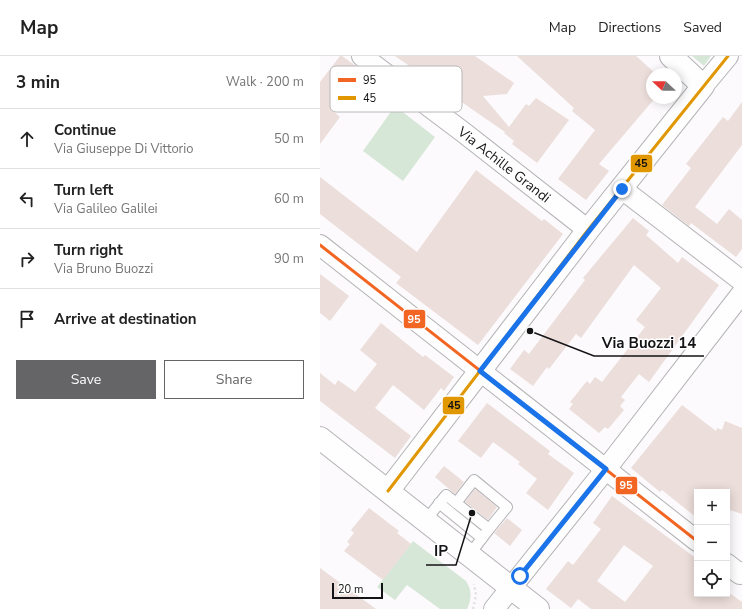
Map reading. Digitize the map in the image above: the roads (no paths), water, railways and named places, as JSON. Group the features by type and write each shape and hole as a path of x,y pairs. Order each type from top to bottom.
{"street":[{"name":"Via Achille Grandi","path":"362,56 375,66"},
{"path":"671,56 703,86"},
{"path":"388,491 588,230 728,56"},
{"name":"Via Achille Grandi","path":"436,112 588,230"},
{"path":"622,189 742,281"},
{"path":"320,245 694,538"},
{"path":"494,609 606,469 742,293"},
{"path":"320,438 426,520 476,546 511,587 538,609"},
{"path":"730,566 740,574 742,572"}],"lane":[{"path":"439,503 476,546 507,507 474,480 456,503"},
{"path":"426,520 446,494 489,529"}],"place":[{"name":"Via Buozzi 14","path":"530,331"},
{"name":"IP","path":"472,513"}]}
